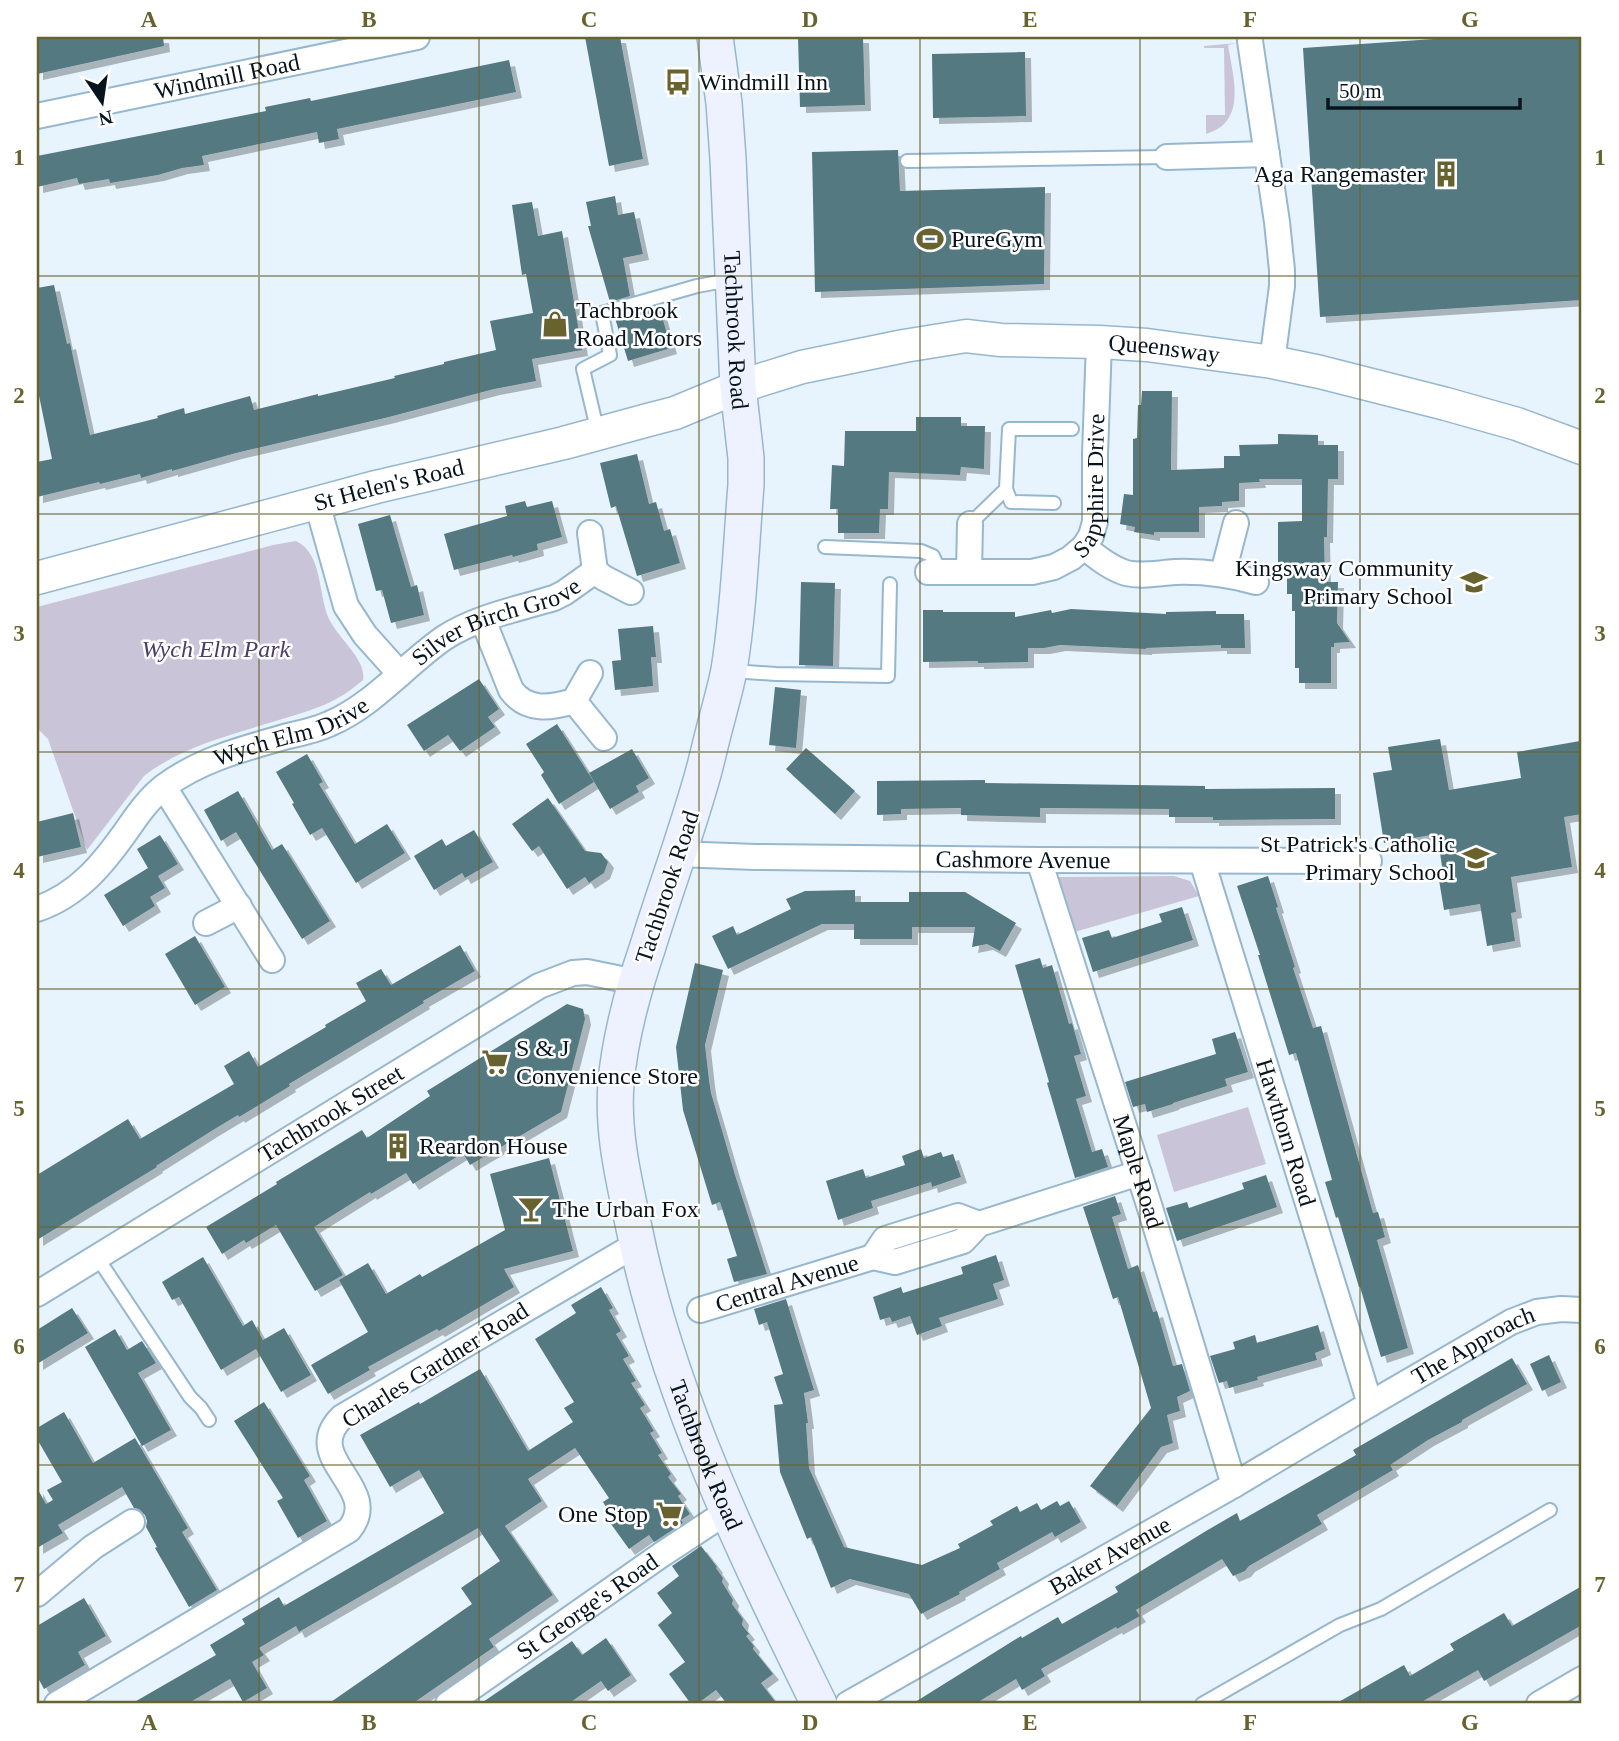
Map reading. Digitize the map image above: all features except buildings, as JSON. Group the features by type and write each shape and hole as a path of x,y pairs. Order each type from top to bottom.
{"main road":[{"name":"Tachbrook Road","path":"715,37 724,103 738,387 746,458 747,485 737,606 729,671 701,781 636,982 622,1038 616,1080 615,1115 621,1167 637,1244 664,1348 728,1511 819,1704"}],"street":[{"name":"Windmill Road","path":"37,116 417,37"},
{"path":"1250,41 1277,222 1282,286 1272,362"},
{"path":"1167,157 1267,154"},
{"name":"Queensway","path":"738,387 821,362 946,338 1099,342 1189,350 1320,372 1517,424 1582,448"},
{"name":"Sapphire Drive","path":"934,572 1032,572 1054,567 1084,547 1095,522 1099,342"},
{"name":"St Helen's Road","path":"37,578 317,503 676,413 738,387"},
{"path":"317,503 346,606 365,635 400,674"},
{"path":"1223,573 1236,523"},
{"path":"969,572 970,524"},
{"name":"Silver Birch Grove","path":"590,533 595,571 631,592"},
{"path":"1084,547 1112,567 1132,574 1223,573 1256,582"},
{"name":"Silver Birch Grove","path":"400,674 444,638 483,620 554,598 595,571"},
{"path":"483,620 506,680 516,697 526,703 541,708 575,701 590,673"},
{"name":"Wych Elm Drive","path":"37,909 60,899 89,878 164,787 218,758 327,725 353,712 400,674"},
{"path":"575,701 604,738"},
{"path":"164,787 272,960"},
{"name":"Cashmore Avenue","path":"677,854 1039,860 1369,861"},
{"name":"Maple Road","path":"1039,860 1139,1173 1234,1485"},
{"name":"Hawthorn Road","path":"1202,861 1370,1404"},
{"path":"206,923 239,906"},
{"name":"Tachbrook Street","path":"37,1294 539,986 573,973 587,972 636,982"},
{"name":"Central Avenue","path":"700,1310 873,1256 895,1262 963,1241 979,1224 1139,1173"},
{"name":"Charles Gardner Road","path":"57,1704 349,1530 358,1517 356,1495 333,1459 329,1438 332,1429 342,1417 637,1244"},
{"name":"The Approach","path":"1370,1404 1511,1322 1537,1312 1582,1310"},
{"name":"Baker Avenue","path":"848,1704 1234,1485 1370,1404"},
{"name":"St George's Road","path":"449,1704 660,1555 728,1511"},
{"path":"37,1594 93,1547 132,1522"},
{"path":"1539,1704 1582,1679"}],"lane":[{"path":"907,161 1167,157"},
{"path":"598,434 583,369 610,355 602,313 697,286 734,279"},
{"path":"1054,503 1011,502 1006,489 1009,429 1072,429"},
{"path":"970,524 1006,489"},
{"path":"825,547 921,551 933,556 934,572"},
{"path":"729,671 888,676 890,584"},
{"path":"97,1257 190,1397 209,1420"},
{"path":"1202,1704 1340,1625 1381,1609 1550,1510"}],"green space":[{"path":"1237,43 1228,45 1234,84 1233,109 1228,120 1206,134 1206,115 1225,115 1224,48 1204,46"},
{"name":"Wych Elm Park","path":"296,541 311,555 329,619 361,665 363,680 325,704 193,748 159,765 144,776 87,850 48,739 37,728 37,607"},
{"path":"1174,876 1190,881 1199,896 1071,933 1053,881 1058,877"},
{"path":"1248,1107 1266,1164 1174,1192 1157,1135"}],"place":[{"name":"Windmill Inn","path":"678,82"},
{"name":"Aga Rangemaster","path":"1446,174"},
{"name":"PureGym","path":"930,239"},
{"name":"Tachbrook Road Motors","path":"555,324"},
{"name":"Kingsway Community Primary School","path":"1474,582"},
{"name":"St Patrick's Catholic Primary School","path":"1476,858"},
{"name":"S & J Convenience Store","path":"495,1062"},
{"name":"Reardon House","path":"398,1146"},
{"name":"The Urban Fox","path":"531,1209"},
{"name":"One Stop","path":"669,1514"}]}
